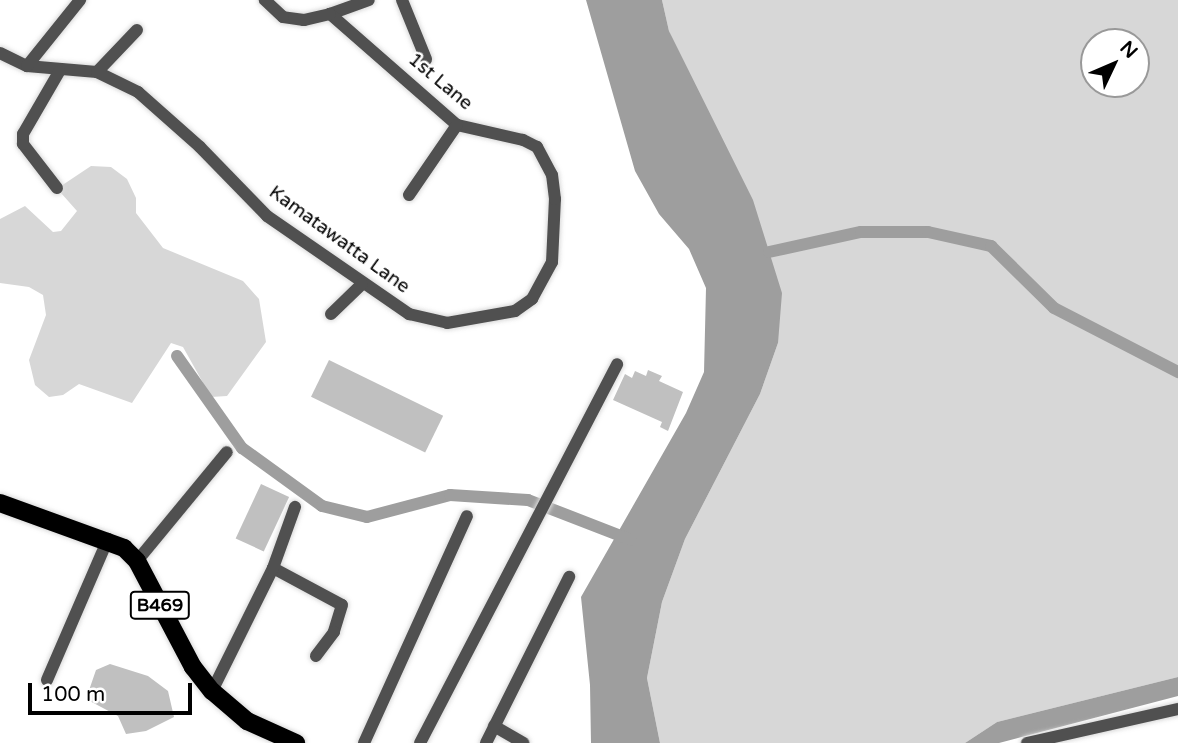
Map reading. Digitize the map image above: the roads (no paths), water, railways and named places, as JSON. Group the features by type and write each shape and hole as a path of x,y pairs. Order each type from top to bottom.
{"main road":[{"name":"B469","path":"0,503 108,539 137,561 193,667 212,691 247,721 296,743"}],"street":[{"path":"27,66 80,0"},
{"path":"265,0 283,17 304,20 369,0"},
{"path":"402,0 426,59"},
{"name":"1st Lane","path":"330,14 457,125 523,140 537,148 552,176 552,262"},
{"path":"97,72 137,30"},
{"name":"Kamatawatta Lane","path":"0,53 27,66 60,72 97,72 138,92 200,147 267,216 409,314 447,323 515,311 532,299 552,262"},
{"path":"57,188 23,144 23,134 60,72"},
{"path":"409,195 457,125"},
{"path":"331,314 362,284"},
{"path":"421,743 617,364"},
{"path":"137,561 227,452"},
{"path":"212,691 273,568 295,507"},
{"path":"364,743 467,516"},
{"path":"47,680 108,539"},
{"path":"273,568 342,605 334,632 316,656"},
{"path":"486,743 569,577"},
{"path":"1027,743 1178,709"},
{"path":"494,726 523,743"}],"waterway":[{"path":"769,252 861,232 928,232 991,246 1054,308 1178,372"},
{"path":"177,356 242,448 322,506 367,517 450,495 528,500 631,540"}]}
